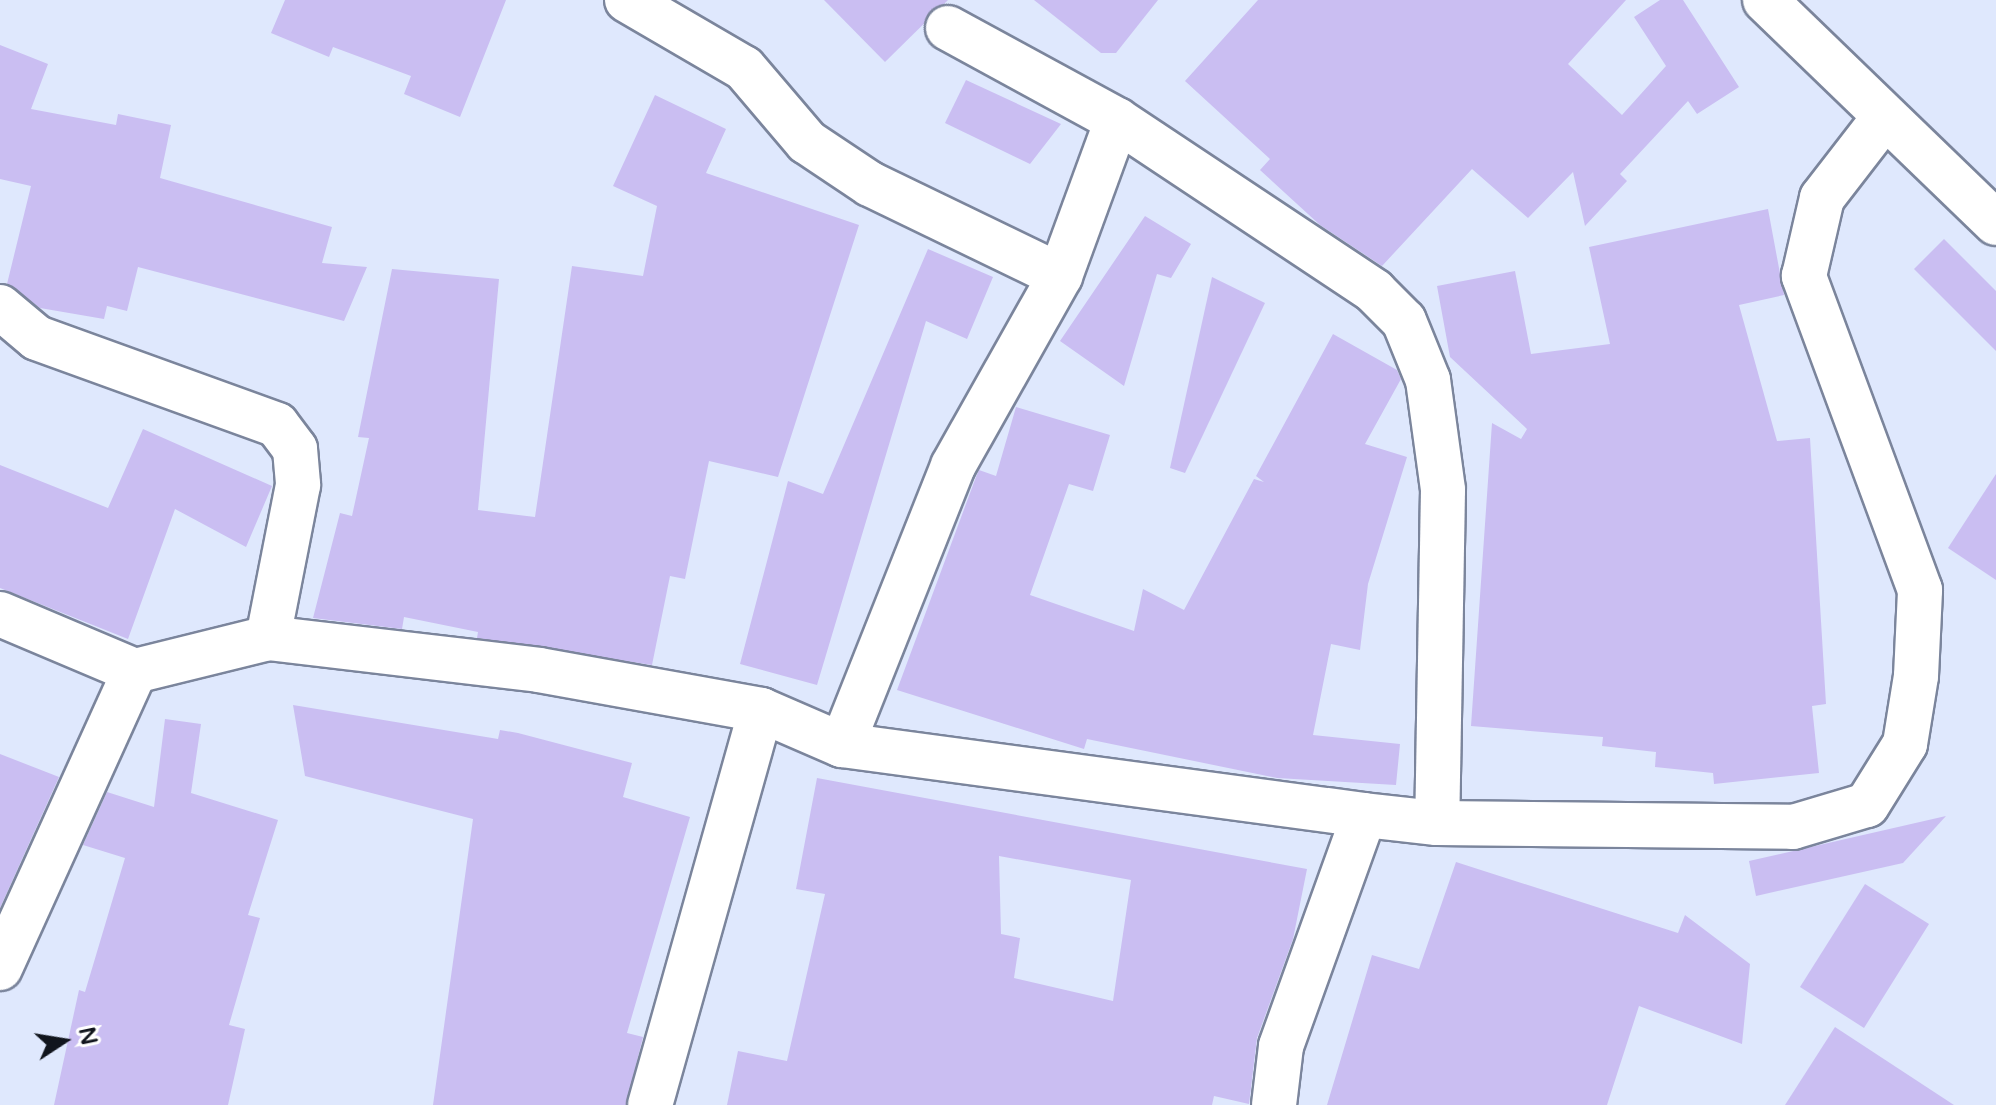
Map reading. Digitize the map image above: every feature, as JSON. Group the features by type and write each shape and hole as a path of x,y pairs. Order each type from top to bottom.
{"street":[{"path":"627,0 744,68 807,142 870,184 1060,276"},
{"path":"1765,0 1883,119 1996,223"},
{"path":"948,28 1117,120 1374,291 1404,321 1428,380 1443,490 1437,823"},
{"path":"0,614 135,671 268,638 539,670 761,710 842,745 1364,815 1437,823 1793,827 1867,805 1905,744 1920,590 1804,276 1822,198 1883,119"},
{"path":"842,745 953,466 1060,276 1117,120"},
{"path":"0,307 37,338 277,425 295,449 298,485 268,638"},
{"path":"0,968 135,671"},
{"path":"650,1105 761,710"},
{"path":"1274,1105 1281,1046 1364,815"}],"building":[{"path":"285,0 506,0 460,117 404,94 411,76 333,47 329,57 271,33"},
{"path":"824,0 948,0 885,62"},
{"path":"1034,0 1158,0 1116,53 1101,53"},
{"path":"1258,0 1626,0 1568,64 1622,115 1666,66 1634,17 1660,0 1683,0 1739,87 1697,114 1688,101 1620,174 1627,181 1585,226 1573,172 1528,218 1472,169 1382,266 1320,225 1260,170 1270,159 1185,81"},
{"path":"0,45 48,64 31,109 116,125 118,114 171,125 160,178 332,227 322,263 367,267 344,321 138,267 127,311 107,306 104,319 40,308 7,284 31,186 0,179"},
{"path":"966,80 1061,124 1030,164 945,123"},
{"path":"655,95 726,129 706,173 859,225 778,477 709,461 685,579 670,576 652,665 477,638 478,632 404,617 402,629 313,618 340,513 352,516 369,438 358,437 392,269 499,279 478,510 535,517 572,266 643,276 657,206 613,186"},
{"path":"1768,209 1784,295 1739,305 1777,441 1810,438 1826,704 1812,706 1819,773 1714,784 1713,773 1655,767 1656,752 1602,746 1603,737 1471,726 1492,423 1521,439 1527,429 1450,357 1437,286 1515,271 1531,354 1610,344 1589,247"},
{"path":"1145,216 1191,244 1171,278 1157,274 1124,386 1060,341"},
{"path":"1944,239 1996,291 1996,351 1914,269"},
{"path":"928,249 993,277 967,339 926,321 817,685 740,664 788,481 823,494"},
{"path":"1212,277 1265,303 1185,473 1170,468"},
{"path":"1333,334 1397,370 1401,379 1365,444 1407,457 1368,584 1360,650 1331,644 1313,735 1400,744 1396,785 1277,778 1087,739 1084,749 897,690 976,477 979,470 996,476 1016,407 1110,435 1093,491 1069,484 1030,595 1134,631 1143,589 1184,610 1254,479 1264,482 1256,476"},
{"path":"143,429 272,486 246,547 175,509 128,639 0,588 0,465 108,508"},
{"path":"1996,474 1996,580 1948,548"},
{"path":"293,705 498,739 500,730 518,733 632,763 623,797 690,817 627,1033 643,1037 626,1105 433,1105 473,819 305,776"},
{"path":"165,719 201,724 191,793 278,820 248,915 260,918 229,1025 245,1029 228,1105 54,1105 79,990 85,992 125,858 83,845 107,792 154,807"},
{"path":"0,754 59,777 0,908"},
{"path":"817,778 1307,869 1293,939 1257,1038 1249,1104 1214,1096 1212,1105 727,1105 738,1051 787,1061 825,894 796,889","holes":["999,856 1131,880 1113,1001 1014,978 1020,938 1001,934"]},
{"path":"1946,816 1903,863 1756,896 1749,861"},
{"path":"1456,862 1678,933 1685,915 1750,964 1742,1044 1639,1006 1607,1105 1327,1105 1372,955 1419,969"},
{"path":"1865,884 1929,924 1864,1028 1800,987"},
{"path":"1835,1027 1954,1105 1785,1105"}]}
